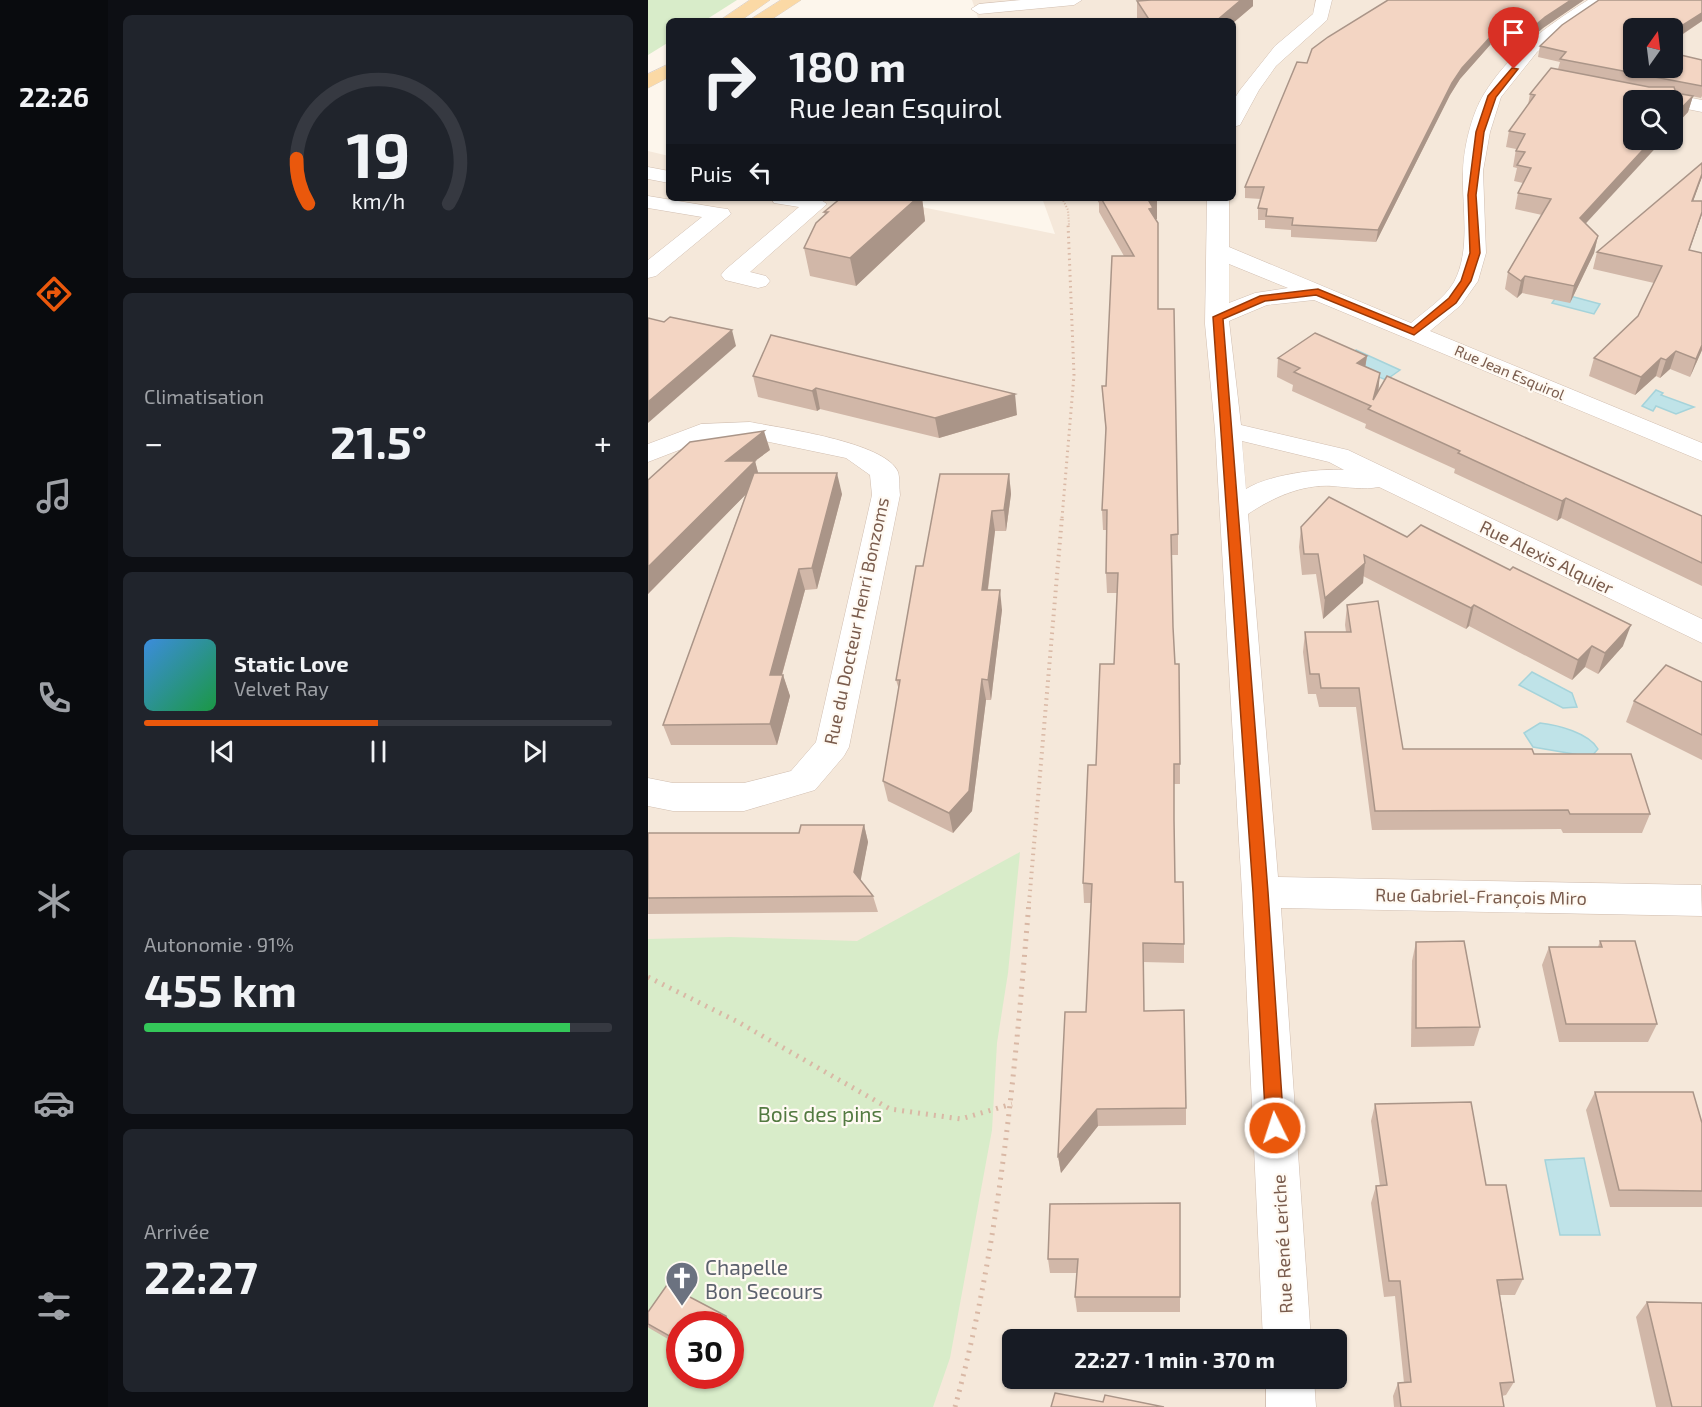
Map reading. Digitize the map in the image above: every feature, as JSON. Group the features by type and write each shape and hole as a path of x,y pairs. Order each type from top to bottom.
{"main road":[{"path":"721,18 749,0"},
{"path":"733,18 762,0"},
{"path":"750,18 778,0"},
{"path":"762,18 793,0"},
{"path":"648,63 666,52"},
{"path":"648,71 666,60"},
{"path":"648,84 666,71"},
{"path":"648,84 666,75"}],"street":[{"path":"979,9 1074,0"},
{"path":"1236,115 1252,83 1287,43 1321,16 1324,0"},
{"path":"1414,332 1453,300 1466,281 1475,253 1472,195 1480,132 1492,96 1531,48 1552,30 1600,0"},
{"path":"1514,69 1538,74"},
{"path":"1683,102 1702,106"},
{"path":"648,173 666,176"},
{"path":"758,281 733,275 816,204 799,201"},
{"name":"Rue René Leriche","path":"1218,201 1218,317 1261,892 1286,1329"},
{"path":"648,202 720,214 648,270"},
{"name":"Rue Jean Esquirol","path":"1218,251 1702,453"},
{"name":"Rue Jean Esquirol","path":"1218,317 1263,298 1318,292"},
{"name":"Rue du Docteur Henri Bonzoms","path":"648,454 701,432 750,430 855,452 884,472 886,495 832,747 803,781 744,797 673,797 648,792"},
{"name":"Rue Alexis Alquier","path":"1228,430 1338,456 1702,632"},
{"name":"Rue Alexis Alquier","path":"1234,510 1266,489 1328,477 1391,481"},
{"name":"Rue Gabriel-François Miro","path":"1261,892 1702,906"},
{"path":"1290,1389 1291,1407"}],"path":[{"path":"955,1407 971,1349 1012,1104 1074,375 1068,210 1064,201"},
{"path":"648,977 738,1022 890,1109 961,1119 1012,1104"}],"shaded area":[{"path":"972,0 1702,0 1702,1407 648,1407 648,151 666,155 666,201 892,201 1055,234 1043,201 1236,201 1236,18 978,18"}],"green space":[{"path":"648,0 737,0 709,18 666,18 666,44 648,55"},
{"name":"Bois des pins","path":"1020,852 1008,973 997,1043 992,1130 950,1358 933,1407 648,1407 648,939 730,937 857,941"}],"water":[{"path":"1559,293 1600,304 1594,314 1552,303"},
{"path":"1356,350 1400,370 1386,380 1341,361"},
{"path":"1656,390 1663,393 1661,395 1694,407 1676,414 1656,406 1653,411 1642,406"},
{"path":"1532,672 1572,693 1577,707 1563,708 1519,685"},
{"path":"1540,723 1580,734 1594,743 1598,749 1591,757 1533,747 1524,733"},
{"path":"1584,1158 1600,1235 1560,1235 1545,1160"}],"building":[{"path":"1241,0 1220,18 1148,18 1137,1"},
{"path":"1388,0 1571,0 1545,17 1517,41 1492,35 1462,68 1452,83 1378,230 1292,225 1293,218 1266,216 1267,209 1258,208 1264,187 1245,187 1297,62 1307,63 1312,49"},
{"path":"1599,0 1702,0 1702,13 1683,25 1683,18 1623,18 1623,71 1560,59 1566,52 1540,46 1562,25"},
{"path":"1683,56 1702,60 1702,86 1660,78 1683,78"},
{"path":"1551,68 1649,87 1674,87 1675,90 1623,90 1623,150 1643,150 1580,218 1598,236 1574,286 1525,276 1521,281 1508,272 1551,199 1518,193 1531,168 1517,165 1525,152 1516,151 1525,134 1509,131 1535,95 1530,94"},
{"path":"1683,94 1693,96 1683,106"},
{"path":"1702,163 1702,174 1692,201 1702,201 1702,212 1689,250 1702,253 1702,345 1696,359 1676,351 1666,360 1661,358 1641,377 1594,358 1638,316 1662,266 1597,252"},
{"path":"837,201 914,201 850,258 804,248 816,223 828,212 824,212"},
{"path":"1103,201 1149,201 1153,208 1149,209 1158,223 1158,309 1174,309 1178,534 1171,535 1175,664 1179,664 1180,764 1174,764 1174,820 1175,882 1183,882 1184,944 1143,943 1144,1011 1184,1010 1186,1108 1097,1109 1058,1156 1065,1012 1086,1012 1092,884 1083,883 1088,765 1096,765 1100,664 1114,664 1118,573 1106,573 1107,510 1102,510 1106,428 1102,386 1106,386 1112,256 1134,256"},
{"path":"670,317 732,330 648,402 648,318 664,322"},
{"path":"1315,333 1367,356 1357,363 1380,373 1373,400 1387,376 1702,516 1702,563 1566,498 1562,501 1458,453 1460,451 1368,409 1371,406 1294,372 1300,368 1278,358"},
{"path":"771,335 1015,394 935,418 816,388 812,391 753,376"},
{"path":"764,431 726,461 755,461 648,567 648,480 690,442"},
{"path":"754,473 837,473 812,568 799,569 770,675 783,675 770,724 663,725"},
{"path":"940,474 1009,474 1004,510 992,511 982,590 1000,590 988,680 982,679 969,791 949,813 883,781 900,680 896,680 916,566 923,566"},
{"path":"1329,497 1407,537 1421,525 1510,570 1513,567 1631,625 1605,653 1592,646 1578,660 1474,605 1471,608 1364,555 1365,563 1325,598 1318,554 1304,554 1301,527"},
{"path":"1378,601 1403,749 1532,749 1534,754 1631,754 1650,814 1570,814 1568,810 1375,811 1359,688 1321,688 1319,674 1310,674 1305,632 1351,632 1347,605"},
{"path":"1666,665 1702,682 1702,735 1634,701"},
{"path":"801,825 864,825 854,872 873,896 648,898 648,833 799,833"},
{"path":"1464,941 1480,1027 1416,1028 1416,942"},
{"path":"1600,941 1635,941 1657,1024 1566,1024 1549,947 1602,947"},
{"path":"1595,1092 1693,1092 1702,1123 1702,1191 1619,1190"},
{"path":"1471,1102 1486,1185 1506,1185 1523,1279 1497,1280 1514,1382 1500,1383 1504,1407 1401,1407 1398,1383 1411,1382 1400,1281 1389,1281 1376,1186 1387,1185 1375,1104"},
{"path":"1180,1203 1180,1297 1075,1297 1078,1259 1048,1259 1050,1204"},
{"path":"667,1285 716,1311 666,1311 666,1334 648,1324 648,1312"},
{"path":"1647,1302 1702,1303 1702,1407 1672,1407"},
{"path":"1055,1393 1103,1402 1105,1395 1164,1407 1051,1407"}],"place":[{"name":"Chapelle Bon Secours","path":"682,1307"}],"route":[{"path":"1275,1128 1261,892 1218,317 1263,298 1318,292 1414,332 1453,300 1466,281 1475,253 1472,195 1473,171 1480,132 1492,96 1514,69"}]}
